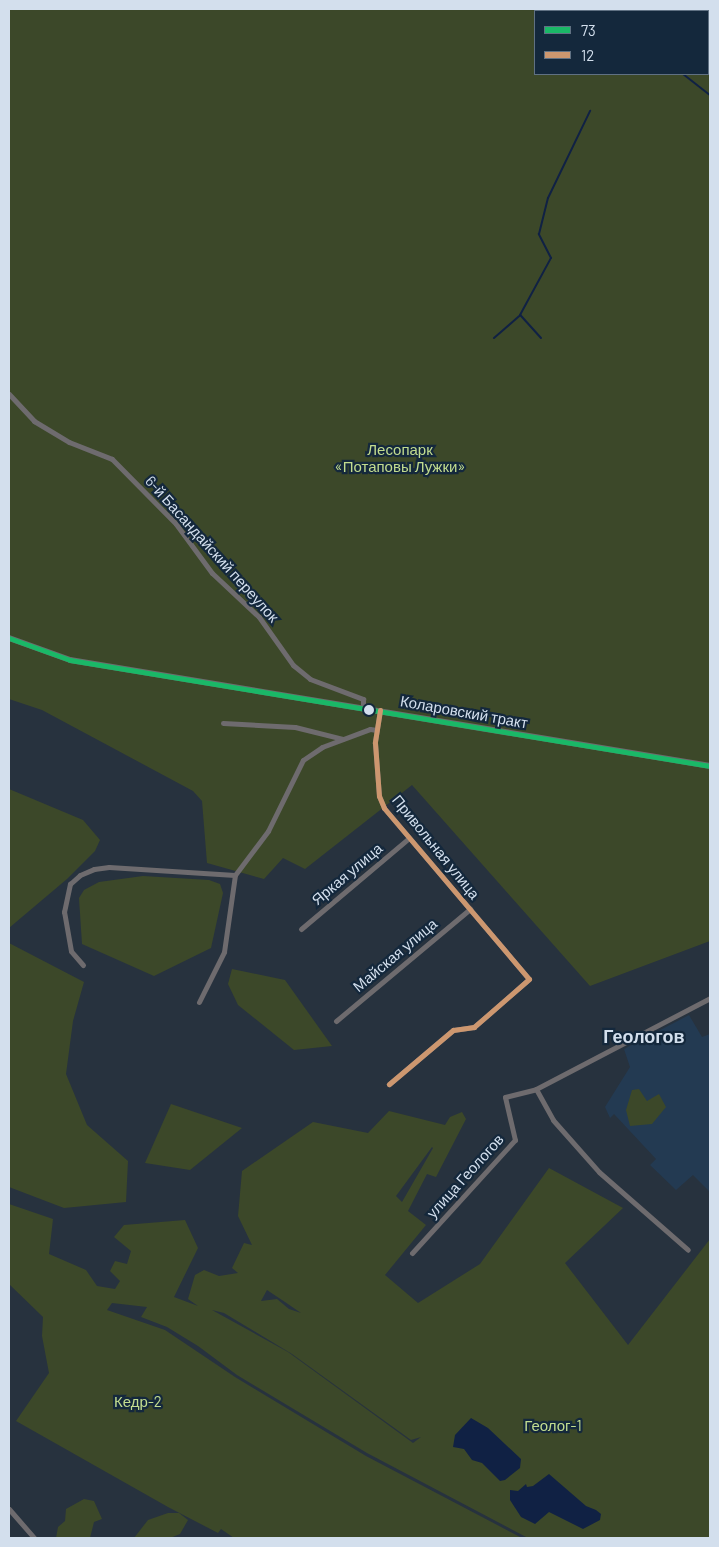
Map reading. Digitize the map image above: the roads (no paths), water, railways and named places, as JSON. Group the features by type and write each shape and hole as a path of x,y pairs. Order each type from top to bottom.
{"street":[{"name":"6-й Басандайский переулок","path":"9,394 34,420 69,442 112,459 176,524 212,573 259,617 293,665 310,679 363,699 363,707"},
{"name":"Коларовский тракт","path":"9,638 70,660 363,707 710,766"},
{"name":"Привольная улица","path":"380,710 377,730 379,796 384,808 530,979 474,1027 453,1030 389,1084"},
{"path":"223,723 296,726 344,739"},
{"path":"199,1002 224,952 234,875 268,831 303,760 322,747 370,729 377,730"},
{"name":"Яркая улица","path":"301,930 409,838"},
{"path":"83,965 71,951 64,912 70,884 80,875 94,869 109,868 234,875"},
{"name":"Майская улица","path":"336,1021 470,909"},
{"name":"улица Геологов","path":"412,1253 515,1140 505,1097 536,1089 710,998"},
{"path":"536,1089 553,1120 604,1178 688,1250"},
{"path":"9,1509 34,1538"}],"waterway":[{"path":"684,75 710,95"},
{"path":"541,338 520,315 551,258 539,234 548,198 590,111"},
{"path":"494,338 520,315"}],"district":[{"name":"Геологов","path":"644,1036"}],"park label":[{"name":"Лесопарк «Потаповы Лужки»","path":"400,458"},
{"name":"Кедр-2","path":"138,1402"},
{"name":"Геолог-1","path":"553,1426"}]}
